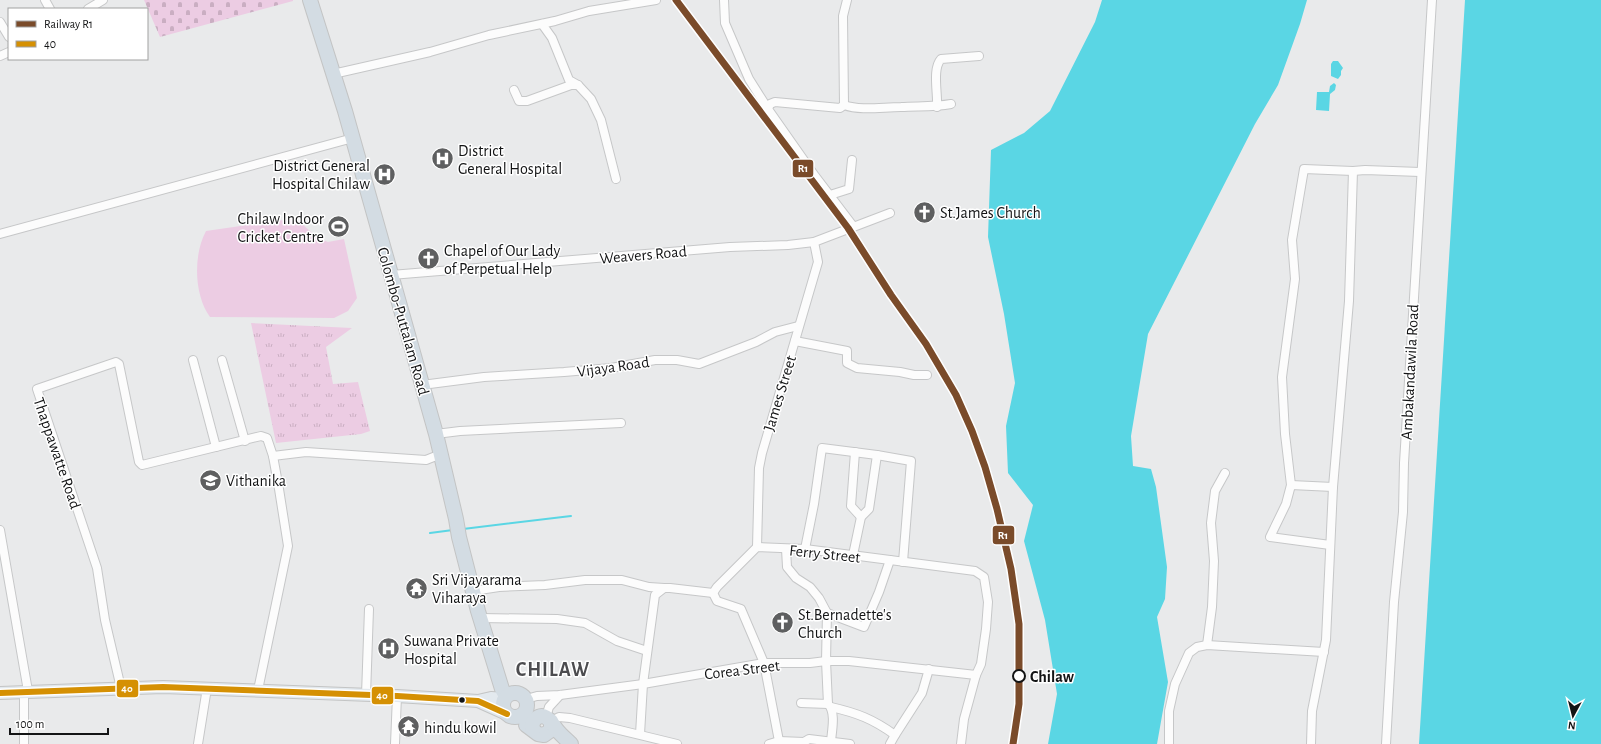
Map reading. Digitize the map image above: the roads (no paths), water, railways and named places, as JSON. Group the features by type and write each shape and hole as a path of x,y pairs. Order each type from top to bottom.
{"highway":[{"name":"Colombo-Puttalam Road","path":"310,0 353,138 436,434 473,592 490,644 502,689 513,697 503,706 512,715"},
{"path":"512,715 523,713 526,710 527,703 513,697"},
{"path":"512,715 540,736 559,744"},
{"path":"540,736 550,730 548,719"},
{"path":"548,719 571,744"}],"main road":[{"path":"0,693 121,688 207,688 478,701 491,698 513,697"},
{"path":"478,701 512,715"}],"street":[{"path":"90,8 103,0"},
{"path":"333,74 430,52 489,35 542,24 589,11 656,0"},
{"path":"724,0 725,24 749,79 768,110 853,226"},
{"path":"844,105 843,16 847,0"},
{"name":"Ambakandawila Road","path":"1386,744 1394,602 1403,512 1404,455 1420,172 1432,0"},
{"path":"0,22 8,35"},
{"path":"542,24 552,38 569,80 578,85 591,99 601,120 616,178"},
{"path":"938,107 935,73 937,63 941,59 979,56"},
{"path":"514,90 519,101 526,101 571,85 578,85"},
{"path":"768,110 770,104 775,102 840,108 844,105"},
{"path":"844,105 852,108 938,107 951,104"},
{"path":"0,234 353,138"},
{"path":"830,195 849,189 852,160"},
{"path":"1330,546 1270,537 1286,504 1291,485 1285,434 1282,377 1295,279 1292,240 1304,170 1420,172"},
{"path":"1311,744 1312,712 1324,652 1333,487 1349,300 1353,171"},
{"name":"Weavers Road","path":"391,275 814,242 890,213"},
{"name":"James Street","path":"757,547 759,468 798,326 818,262 814,242"},
{"name":"Vijaya Road","path":"422,385 484,377 611,368 655,360 677,360 700,364 750,344 775,332 798,326"},
{"path":"794,341 847,351 847,363 857,368 900,372 914,375 926,375"},
{"path":"193,360 216,447"},
{"path":"222,360 245,440"},
{"name":"Thappawatte Road","path":"121,688 105,620 97,568 37,389 116,362 119,364 139,462 142,465 261,436 267,438 273,456 288,546 258,690"},
{"path":"436,434 460,430 621,423"},
{"path":"805,549 814,504 822,448 855,452 911,461 903,562"},
{"path":"273,456 306,452 426,460 441,454"},
{"path":"855,452 851,506 861,517"},
{"path":"853,555 861,517 869,509 877,455"},
{"path":"1208,645 1212,607 1214,562 1211,523 1215,491 1225,472"},
{"path":"1291,485 1333,487"},
{"path":"0,530 26,692 24,744"},
{"path":"713,593 717,587 757,547"},
{"name":"Ferry Street","path":"757,547 805,549 975,571 984,577 988,612 981,664 976,675 964,719 961,744"},
{"path":"786,549 787,567 796,578 810,588 819,598 827,613 826,661 835,742"},
{"path":"827,613 864,626 879,592 890,560"},
{"path":"473,592 499,587 545,585 585,580 622,580 649,587 713,593"},
{"path":"640,734 643,684 653,601 655,595 664,588"},
{"path":"713,593 717,601 741,609 764,663 779,741"},
{"path":"366,695 369,609"},
{"path":"481,618 557,619 585,624 617,642 647,651"},
{"path":"1169,744 1168,711 1175,684 1189,653 1197,647 1208,645 1324,652"},
{"name":"Corea Street","path":"513,697 560,695 643,684 764,663 849,661 976,675"},
{"path":"890,744 922,693 929,669"},
{"path":"198,744 207,688"},
{"path":"560,695 549,707 548,719 564,717 678,744"},
{"path":"395,744 397,696"},
{"path":"801,703 830,705 855,712 872,720 895,735"},
{"path":"769,744 779,741 804,742 809,739 850,744"}],"water":[{"path":"1102,0 1307,0 1278,85 1255,124 1148,334 1131,436 1133,466 1151,469 1156,487 1167,567 1165,599 1157,617 1168,682 1157,744 1048,744 1057,694 1045,620 1024,541 1033,505 1008,473 1006,426 1015,383 1004,314 988,237 991,150 1024,133 1050,111 1095,22"},
{"path":"1465,0 1601,0 1601,744 1419,744"},
{"path":"1333,61 1338,61 1343,68 1338,79 1331,76 1331,64"},
{"path":"1334,83 1336,85 1335,90 1330,94 1329,111 1316,110 1317,92 1329,92 1330,86"}],"waterway":[{"path":"463,529 571,516"},
{"path":"430,533 453,530"}],"rail line":[{"name":"R1","path":"676,0 848,228 891,295 926,344 956,395 972,431 985,467 997,509 1011,569 1019,624 1019,704 1013,744"}],"place":[{"name":"District General Hospital","path":"443,159"},
{"name":"District General Hospital Chilaw","path":"385,174"},
{"name":"St.James Church","path":"925,212"},
{"name":"Chilaw Indoor Cricket Centre","path":"339,227"},
{"name":"Chapel of Our Lady of Perpetual Help","path":"429,259"},
{"name":"Vithanika","path":"211,480"},
{"name":"Sri Vijayarama Viharaya","path":"416,588"},
{"name":"St.Bernadette's Church","path":"783,623"},
{"name":"Suwana Private Hospital","path":"389,649"},
{"name":"Chilaw","path":"1019,676"},
{"name":"hindu kowil","path":"409,727"}],"district":[{"name":"CHILAW","path":"553,669"}]}
